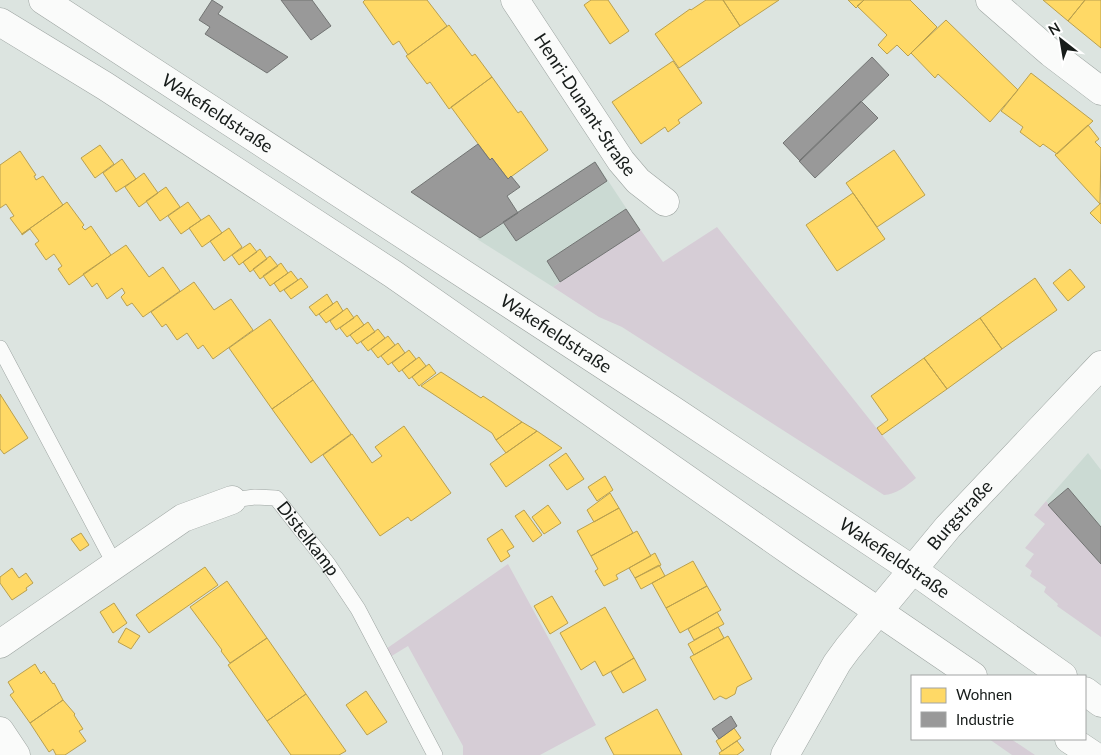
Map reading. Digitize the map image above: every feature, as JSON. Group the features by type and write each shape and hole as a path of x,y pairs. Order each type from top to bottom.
{"main road":[{"name":"Wakefieldstraße","path":"44,0 654,398 912,570 1062,675"},
{"name":"Henri-Dunant-Straße","path":"515,0 620,161 638,181 665,202"},
{"path":"990,0 1051,53 1101,91"},
{"path":"0,22 104,86 393,274 578,405 972,675"},
{"name":"Burgstraße","path":"785,755 837,663 878,611 948,527 1101,365"},
{"name":"Distelkamp","path":"0,644 182,518 232,500"},
{"path":"1086,692 1101,703"},
{"path":"0,731 16,755"},
{"path":"1070,740 1093,755"}],"lane":[{"path":"0,348 115,565"},
{"name":"Distelkamp","path":"232,500 255,497 276,498 328,564 358,609 435,755"}],"shaded area":[{"path":"595,161 640,229 553,287 477,239"},
{"path":"717,227 916,478 909,484 888,495 884,495 622,327 599,317 553,287 640,229 663,262"},
{"path":"1088,453 1101,470 1101,564 1046,501"},
{"path":"1046,501 1101,564 1101,637 1057,606 1058,604 1044,592 1046,587 1030,576 1032,571 1025,566 1034,554 1025,548 1045,524 1034,515"},
{"path":"508,564 596,725 540,755 463,755 463,746 408,646 390,657 386,649"},
{"path":"990,740 1012,740 1035,755 1012,755"}],"building: Wohnen":[{"path":"365,0 427,0 447,26 408,55 399,41 393,45 363,2"},
{"path":"591,0 608,0 629,31 610,44 584,5"},
{"path":"706,0 723,0 740,26 679,68 655,34"},
{"path":"723,0 779,0 740,26"},
{"path":"848,0 864,0 856,8"},
{"path":"864,0 910,0 937,27 908,56 897,45 887,54 878,45 887,35 857,6"},
{"path":"1043,0 1085,0 1068,21"},
{"path":"1085,0 1101,0 1101,48 1068,21"},
{"path":"946,20 1018,90 990,122 938,74 935,78 911,53"},
{"path":"449,25 472,56 475,54 492,77 449,109 430,82 427,84 406,56"},
{"path":"673,61 702,103 678,120 680,123 668,132 665,127 641,144 612,102"},
{"path":"1031,73 1093,121 1057,154 1043,144 1040,147 1020,132 1023,127 1001,111"},
{"path":"492,77 518,113 521,111 548,150 508,179 492,158 490,160 451,107"},
{"path":"1088,125 1099,139 1095,142 1101,148 1100,204 1055,155"},
{"path":"100,145 114,164 95,178 81,158"},
{"path":"894,150 925,195 877,227 846,183"},
{"path":"20,151 36,175 34,176 36,180 43,176 63,205 22,234 10,218 14,216 6,204 0,208 0,165"},
{"path":"122,159 136,179 116,192 103,173"},
{"path":"144,173 158,193 139,207 125,187"},
{"path":"166,187 180,207 160,221 146,201"},
{"path":"853,193 885,239 837,271 806,225"},
{"path":"67,202 84,225 82,227 85,230 91,226 111,255 69,285 58,269 62,266 54,254 46,260 35,244 39,241 30,229 22,235 22,234"},
{"path":"188,202 201,220 181,234 168,216"},
{"path":"1101,203 1101,224 1090,213"},
{"path":"209,215 222,233 202,247 189,228"},
{"path":"229,228 242,247 224,261 210,241"},
{"path":"250,243 257,252 239,265 232,255"},
{"path":"126,245 149,277 163,267 180,291 143,317 132,303 127,306 121,297 125,293 122,288 107,299 97,283 92,287 83,274"},
{"path":"260,249 267,259 250,272 243,262"},
{"path":"270,256 278,266 260,279 253,269"},
{"path":"281,263 288,273 270,286 263,276"},
{"path":"1070,269 1085,287 1068,301 1053,283"},
{"path":"291,271 298,280 280,292 274,283"},
{"path":"301,278 308,287 291,299 284,290"},
{"path":"1035,278 1057,310 1002,349 980,318"},
{"path":"194,282 214,310 231,299 253,330 213,359 203,345 198,349 187,333 177,340 166,324 162,327 151,312"},
{"path":"327,294 333,304 316,316 309,307"},
{"path":"337,301 343,311 326,323 319,314"},
{"path":"347,308 354,318 336,330 330,321"},
{"path":"357,315 364,325 347,337 340,328"},
{"path":"980,318 1002,349 947,389 924,358"},
{"path":"270,319 313,380 272,409 229,348"},
{"path":"368,322 375,332 357,344 350,335"},
{"path":"378,329 385,338 368,351 361,342"},
{"path":"388,336 395,345 378,358 371,349"},
{"path":"398,343 405,353 388,365 381,356"},
{"path":"409,350 416,359 399,372 392,363"},
{"path":"419,357 426,366 409,379 402,370"},
{"path":"924,358 947,389 882,435 877,428 888,420 871,396"},
{"path":"429,364 436,373 419,386 412,377"},
{"path":"441,372 481,398 483,396 522,422 496,440 492,433 421,386"},
{"path":"313,380 351,434 311,463 272,409"},
{"path":"0,394 28,438 4,454 0,449"},
{"path":"522,422 537,431 506,453 496,440"},
{"path":"404,426 451,493 411,521 408,517 380,536 323,455 352,434 372,463 382,456 375,447"},
{"path":"537,431 562,448 506,487 490,464"},
{"path":"566,453 584,479 567,490 549,465"},
{"path":"605,476 613,490 597,501 588,487"},
{"path":"610,493 619,508 594,522 587,510"},
{"path":"548,505 561,523 544,534 532,517"},
{"path":"619,508 633,533 591,556 577,531"},
{"path":"524,510 542,535 533,542 515,516"},
{"path":"502,529 514,547 507,551 510,556 501,562 487,539"},
{"path":"637,531 651,556 616,575 618,579 604,586 595,571 598,569 591,556"},
{"path":"81,533 89,545 80,551 71,539"},
{"path":"655,553 661,565 635,578 629,568"},
{"path":"693,561 707,586 666,608 652,583"},
{"path":"659,565 665,576 641,589 635,578"},
{"path":"205,567 218,585 149,633 136,615"},
{"path":"12,568 19,578 26,573 33,583 26,588 27,590 12,600 0,583 0,577"},
{"path":"227,581 267,638 230,663 190,607"},
{"path":"707,586 721,610 680,633 666,608"},
{"path":"552,596 568,623 550,634 534,606"},
{"path":"114,603 127,623 113,633 100,612"},
{"path":"605,607 634,658 603,676 595,661 581,670 560,633"},
{"path":"717,612 724,624 694,640 688,629"},
{"path":"718,627 724,638 694,655 688,644"},
{"path":"126,628 140,636 131,649 118,642"},
{"path":"728,636 752,679 737,687 735,694 726,699 720,696 714,700 690,657"},
{"path":"267,638 306,694 267,721 228,665"},
{"path":"634,658 646,680 623,693 611,672"},
{"path":"35,664 41,674 44,671 54,683 63,700 30,723 10,695 14,692 8,682"},
{"path":"366,691 387,722 367,735 346,705"},
{"path":"306,694 346,751 339,755 291,755 267,721"},
{"path":"63,700 75,714 83,729 79,731 86,741 65,755 56,755 53,749 49,752 30,723"},
{"path":"657,709 682,755 614,755 605,738"},
{"path":"734,728 741,738 722,751 716,741"},
{"path":"737,741 744,750 737,755 720,755 719,753"}],"building: Industrie":[{"path":"212,0 223,7 218,14 288,57 267,73 205,34 210,27 199,20"},
{"path":"281,0 312,0 331,26 311,40"},
{"path":"872,57 889,75 800,161 783,143"},
{"path":"861,101 878,118 815,178 799,161"},
{"path":"478,144 490,160 492,158 508,179 511,176 520,187 507,196 518,213 480,238 411,192"},
{"path":"595,162 607,181 516,241 503,222"},
{"path":"626,209 640,230 560,282 547,261"},
{"path":"1068,488 1101,527 1101,564 1048,505"},
{"path":"731,716 737,726 719,739 712,729"}]}
